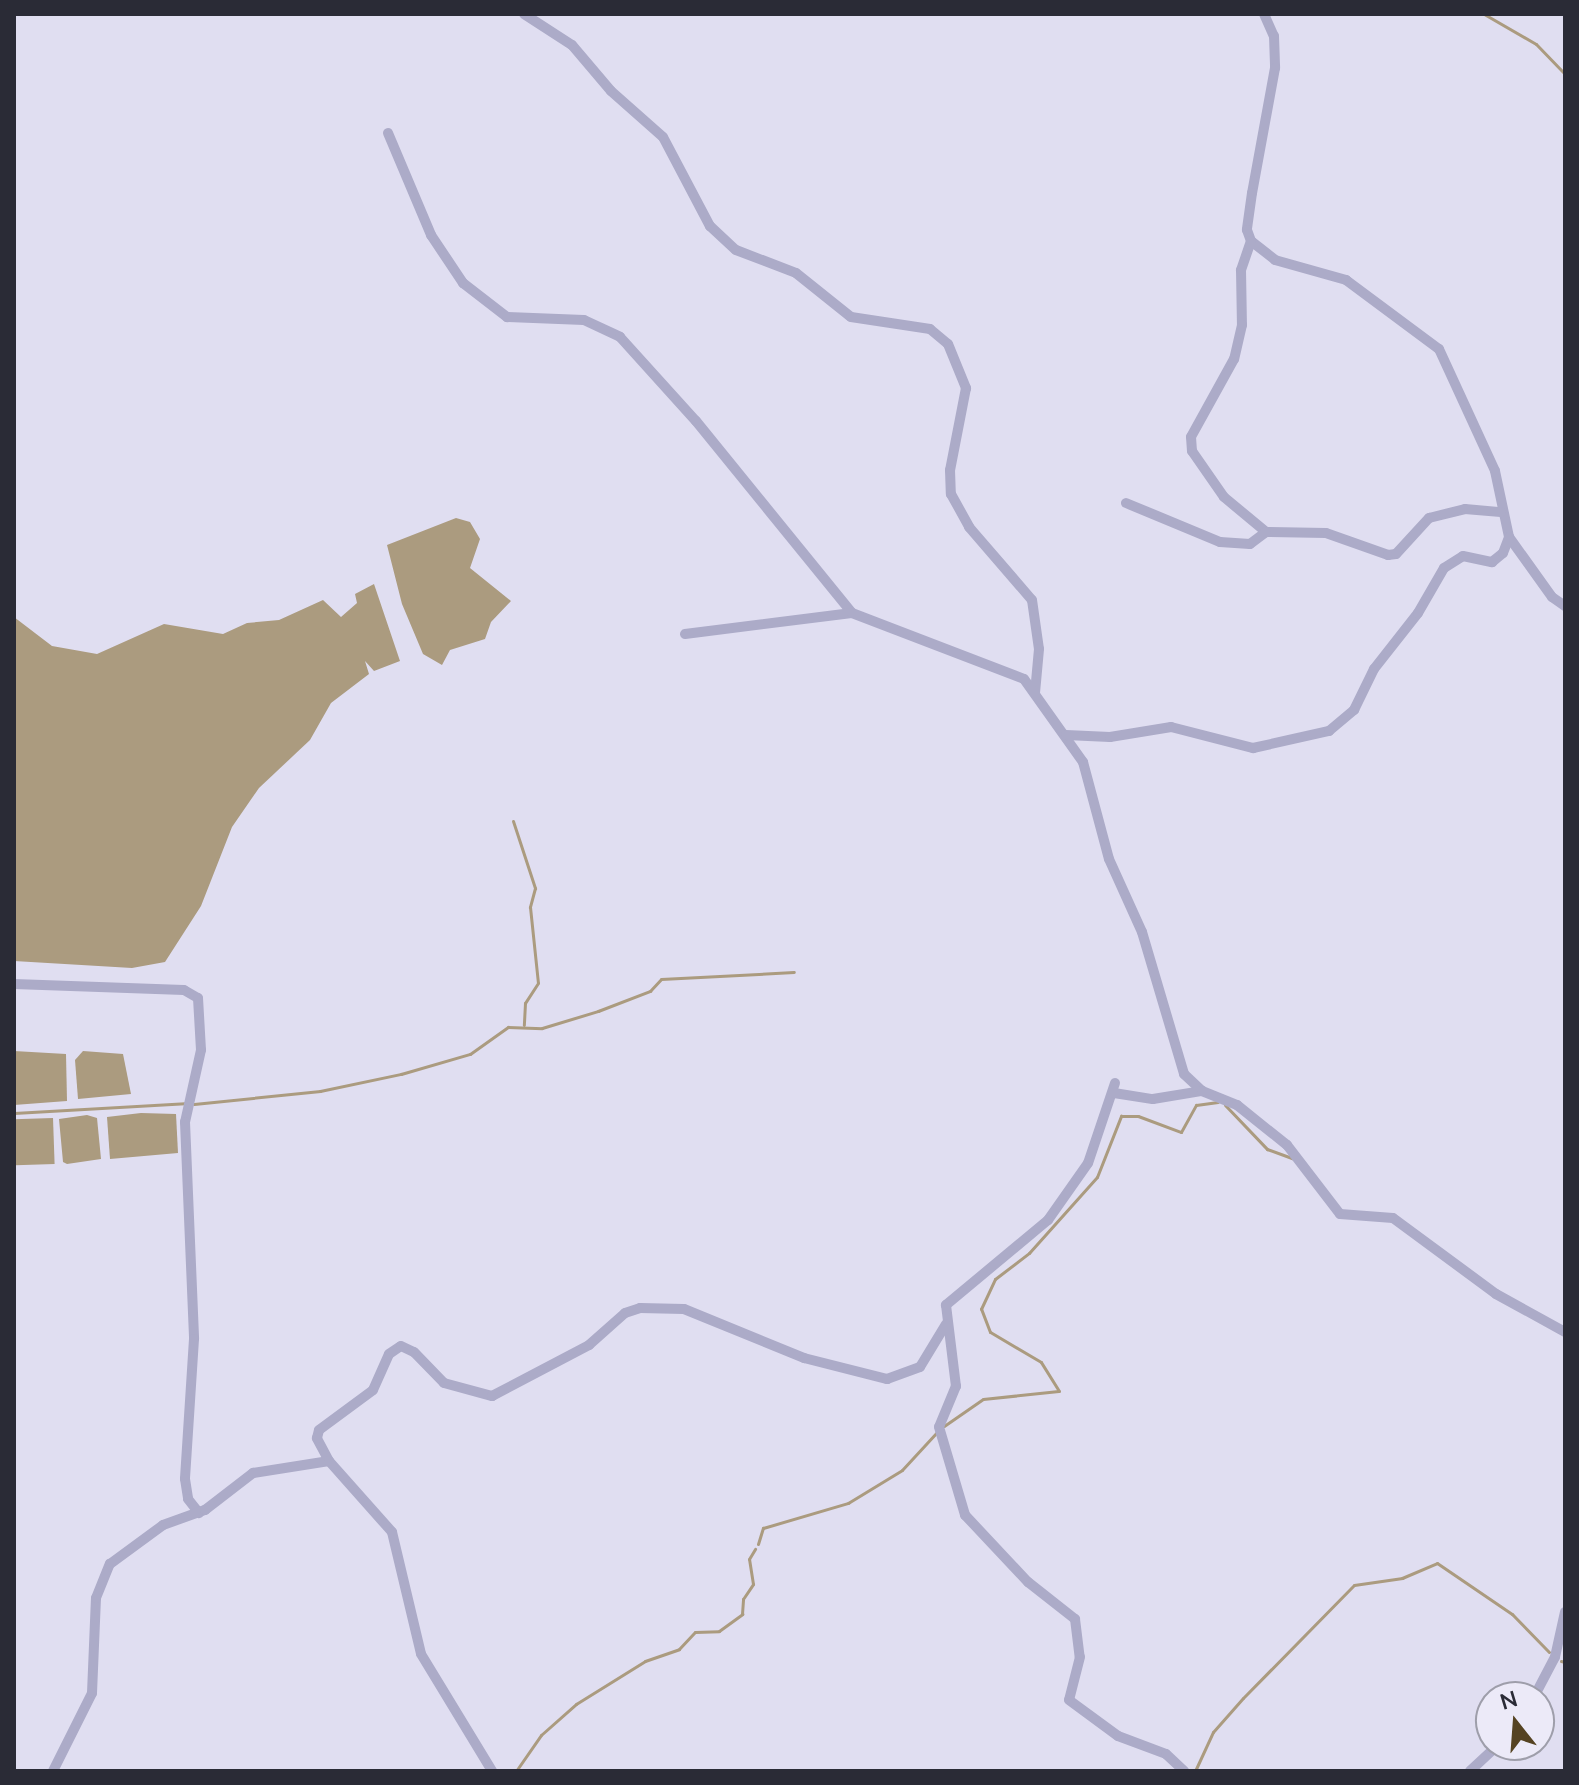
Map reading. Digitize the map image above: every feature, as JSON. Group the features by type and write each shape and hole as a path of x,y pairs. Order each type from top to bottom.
{"street":[{"path":"524,14 572,45 611,91 663,137 710,226 736,250 796,273 851,317 930,329 948,344 966,388 950,470 951,494 969,527 1032,600 1039,649 1035,693"},
{"path":"1264,14 1274,36 1275,68 1252,193 1247,230 1251,241 1275,260 1346,280 1439,349 1495,471 1501,512 1509,537 1552,597 1565,606"},
{"path":"388,133 437,248 463,283 507,317 584,320 620,337 696,421 852,613"},
{"path":"1251,241 1241,270 1242,325 1234,359 1191,445 1224,497 1266,532"},
{"path":"1126,503 1220,542 1250,544 1266,532 1326,533 1388,555 1429,518 1465,509 1501,512"},
{"path":"1066,735 1110,737 1171,727 1253,748 1329,731 1354,710 1374,669 1418,613 1444,568 1463,556 1492,562 1503,553 1509,537"},
{"path":"685,634 852,613 1019,676 1035,693 1083,762 1109,859 1142,932 1184,1074 1202,1091 1237,1105 1287,1145 1340,1214 1393,1218 1496,1294 1565,1332"},
{"path":"14,984 184,990 198,998 201,1050 185,1122 194,1339 185,1479 188,1499 199,1513"},
{"path":"1184,1771 1166,1754 1118,1736 1069,1700 1080,1657 1075,1619 1028,1582 962,1511 939,1427 956,1386 946,1305 993,1261 1024,1244 1071,1190 1088,1163 1114,1088 1153,1099 1202,1091"},
{"path":"492,1771 421,1654 392,1532 329,1461 317,1438 319,1430 373,1390 389,1354 401,1346 414,1352 444,1383 492,1396 589,1345 625,1313 640,1308 684,1309 804,1358 887,1379 920,1367 946,1324"},
{"path":"53,1771 92,1693 96,1598 105,1574 163,1525 199,1513 253,1473 329,1461"},
{"path":"1542,1681 1555,1657 1565,1612"}],"shaded area":[{"path":"456,518 470,522 480,539 470,568 511,601 491,622 485,639 450,650 442,665 423,654 402,604 387,545"},
{"path":"374,584 400,661 374,671 365,661 369,674 331,703 310,740 259,788 232,827 201,906 165,962 132,968 14,961 14,617 52,646 97,654 164,624 223,634 247,623 279,620 323,600 341,617 357,603 355,594"},
{"path":"14,1051 66,1054 67,1101 14,1105"},
{"path":"83,1051 123,1054 131,1094 78,1099 75,1060"},
{"path":"141,1113 176,1114 178,1153 110,1159 107,1117"},
{"path":"87,1115 97,1118 101,1159 67,1164 63,1162 59,1119"},
{"path":"53,1118 55,1164 16,1165 14,1119"}],"waterway":[{"path":"1484,14 1536,44 1565,74"},
{"path":"513,821 535,888 530,907 538,983 525,1003 524,1025"},
{"path":"194,1104 320,1091 401,1074 470,1054 508,1027 542,1028 598,1011 650,991 661,979 794,972"},
{"path":"944,1426 983,1399 1059,1391 1041,1362 990,1332 981,1309 995,1279 1029,1253 1097,1177 1121,1116 1138,1116 1181,1132 1196,1105 1218,1102"},
{"path":"14,1113 185,1103"},
{"path":"1225,1105 1267,1149 1292,1158"},
{"path":"758,1544 763,1528 848,1503 902,1470 938,1431"},
{"path":"516,1771 541,1735 576,1704 645,1661 679,1649 695,1632 719,1631 742,1614 743,1599 753,1584 749,1559 755,1549"},
{"path":"1195,1771 1213,1732 1354,1585 1402,1578 1437,1563 1512,1614 1549,1652"},
{"path":"1561,1661 1565,1662"}]}
